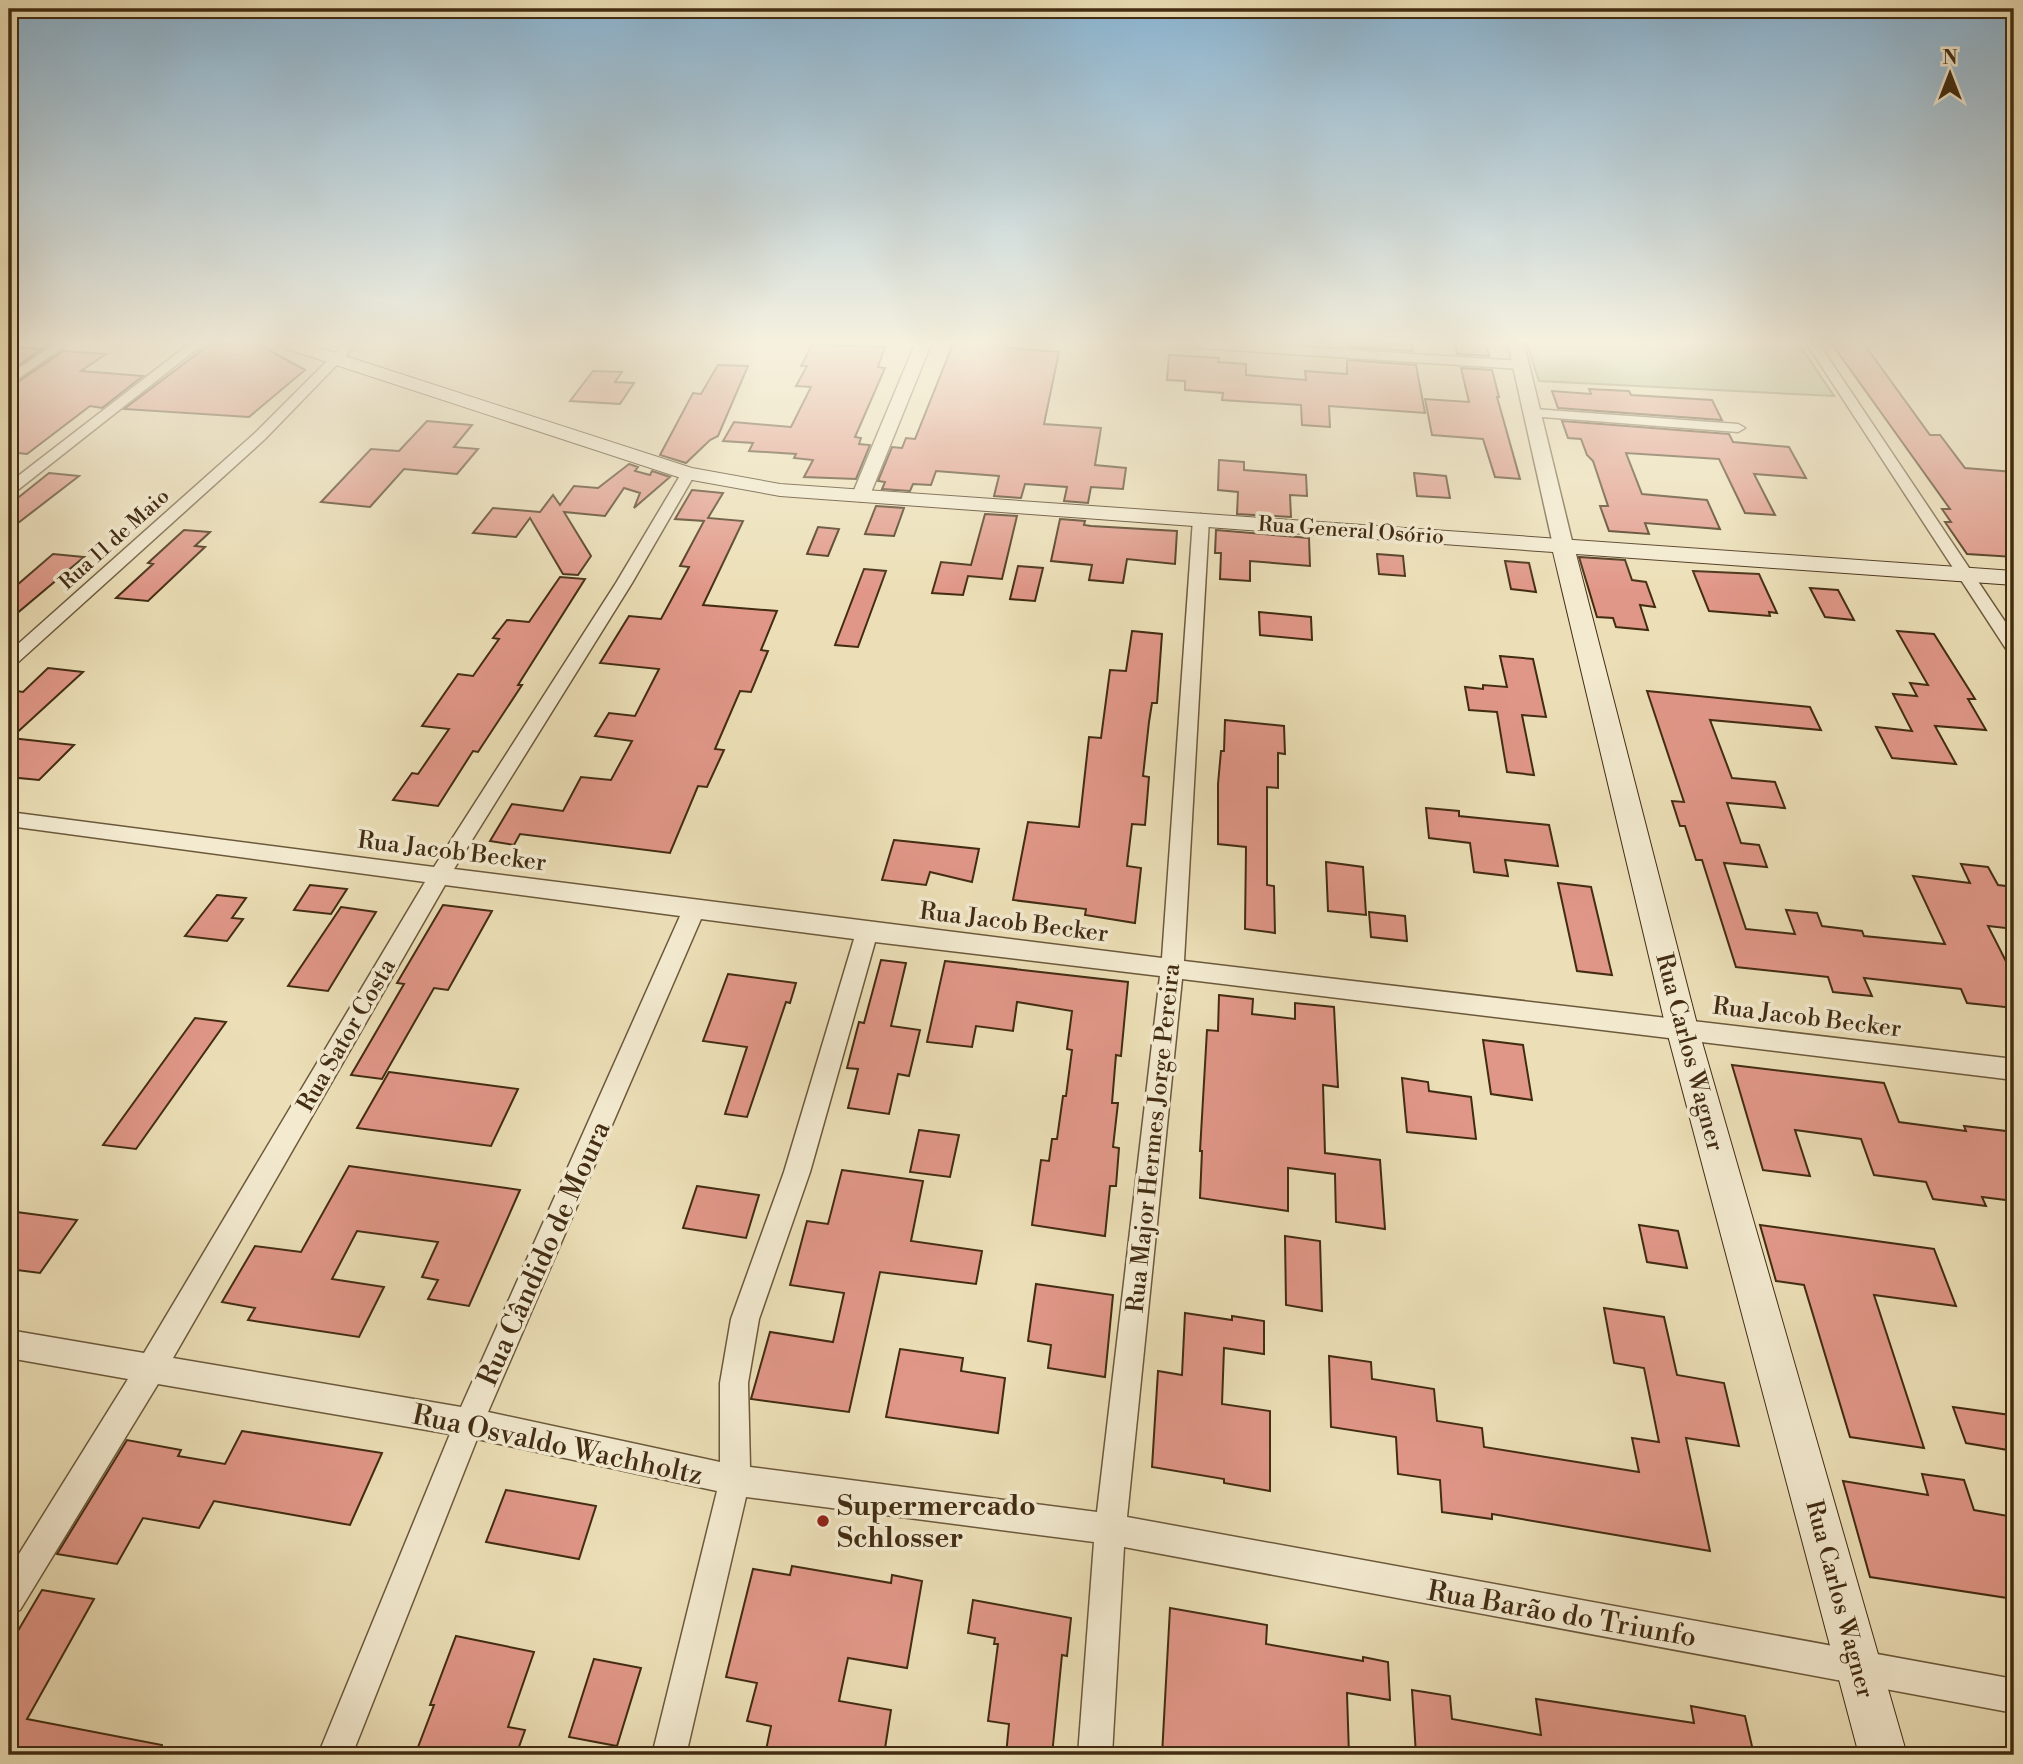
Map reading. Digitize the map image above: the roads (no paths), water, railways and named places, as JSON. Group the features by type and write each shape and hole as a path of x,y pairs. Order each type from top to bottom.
{"main road":[{"name":"Rua General Osório","path":"542,426 688,474 780,490 2014,578"},
{"name":"Rua Carlos Wagner","path":"1563,545 1682,1028 1883,1755"}],"street":[{"path":"9,490 91,426"},
{"name":"Rua 11 de Maio","path":"9,661 270,426"},
{"path":"861,495 889,426"},
{"name":"Rua Carlos Wagner","path":"1537,426 1563,545"},
{"path":"1717,426 1738,428"},
{"path":"1868,426 2014,648"},
{"name":"Rua Sator Costa","path":"9,1599 149,1370 439,876 624,583 688,474"},
{"name":"Rua Major Hermes Jorge Pereira","path":"1095,1755 1110,1529 1172,967 1201,519"},
{"name":"Rua Jacob Becker","path":"9,819 867,932 2014,1069"},
{"name":"Rua Cândido de Moura","path":"335,1755 469,1423 694,909"},
{"path":"670,1755 735,1480 734,1383 745,1319 797,1172 867,932"},
{"name":"Rua Osvaldo Wachholtz","path":"9,1344 469,1423 735,1480 1110,1529"},
{"name":"Rua Barão do Triunfo","path":"1110,1529 2014,1696"}],"place":[{"name":"Supermercado Schlosser","path":"823,1521"}]}
